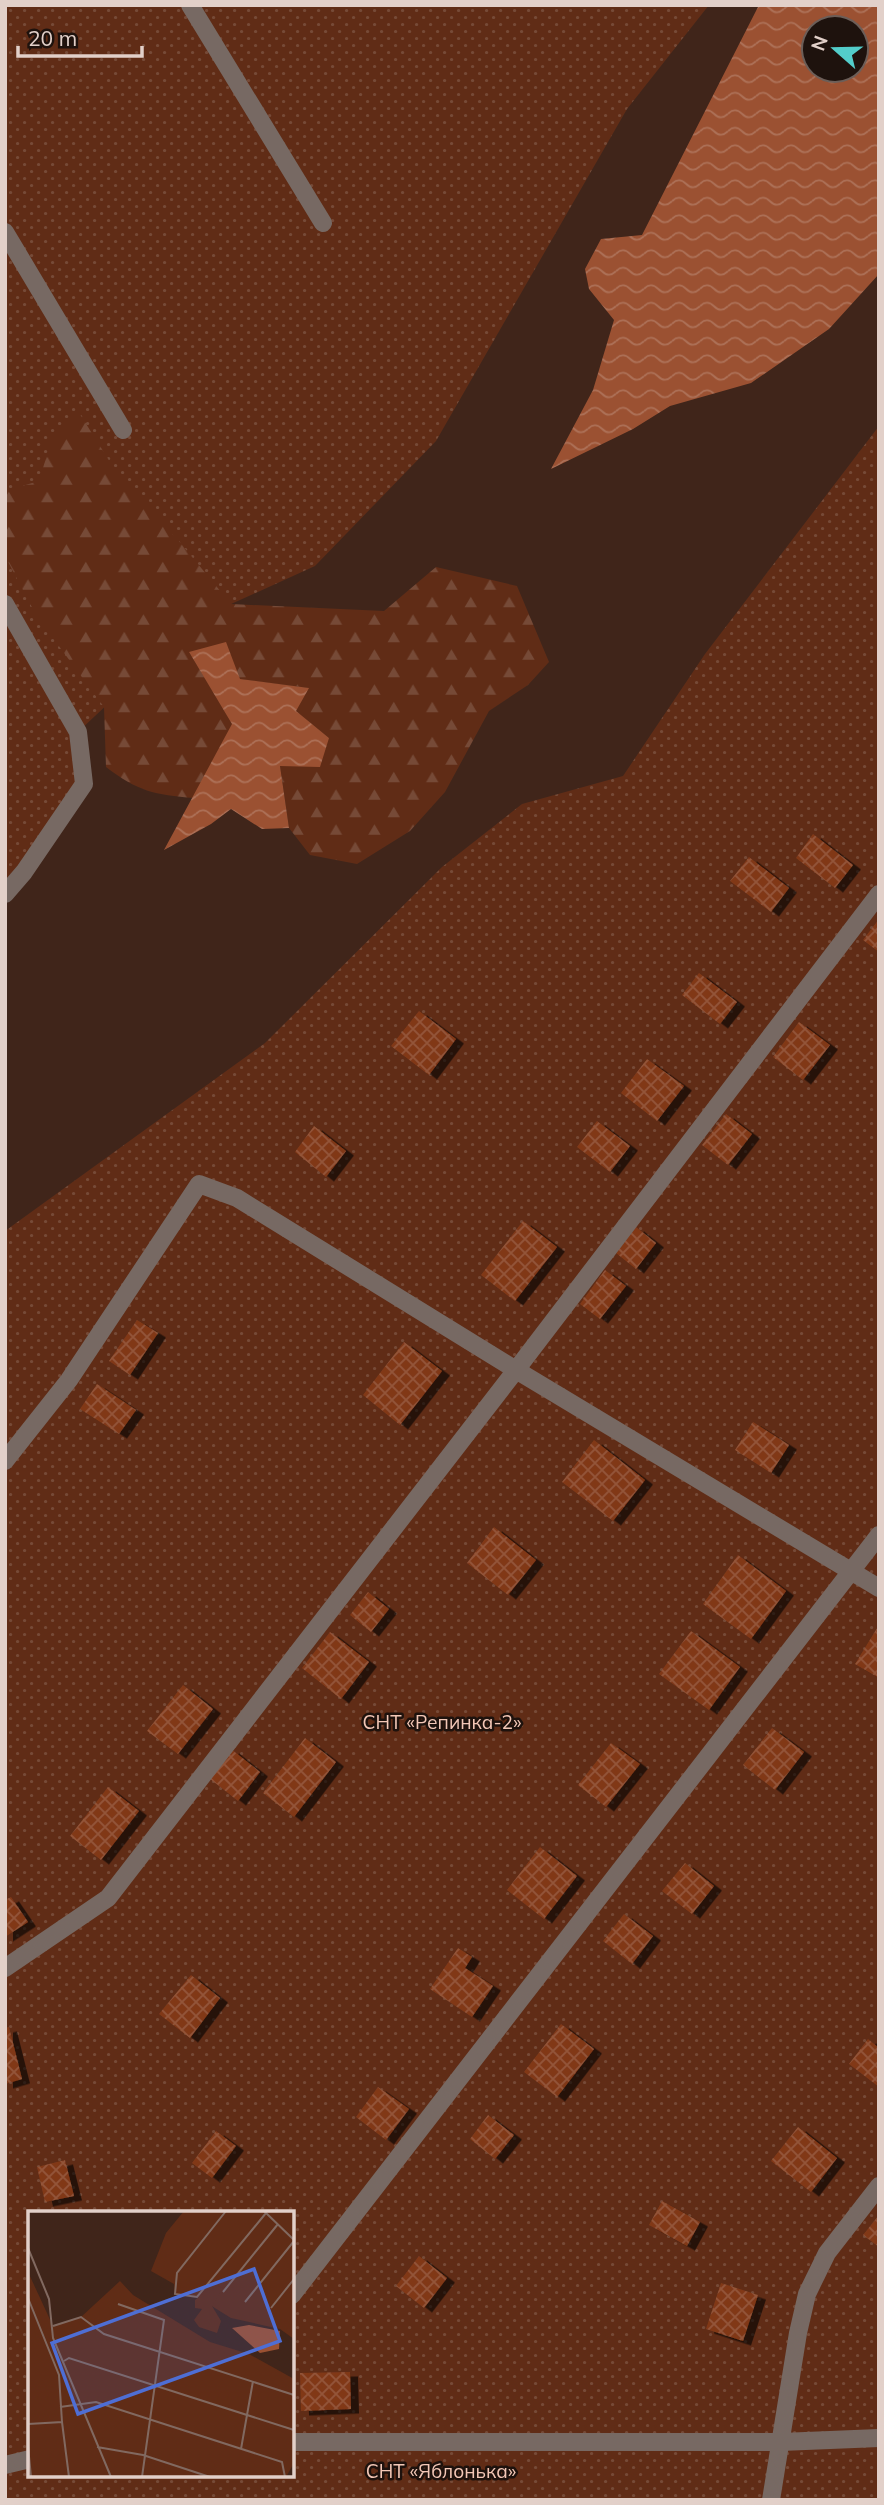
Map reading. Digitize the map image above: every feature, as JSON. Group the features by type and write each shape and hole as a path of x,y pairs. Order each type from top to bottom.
{"street":[{"path":"190,5 323,222"},
{"path":"5,232 123,430"},
{"path":"5,604 78,732 84,784 24,872 5,894"},
{"path":"5,1968 108,1898 879,894"},
{"path":"5,1461 69,1380 199,1184 237,1198 516,1370 879,1588"},
{"path":"294,2292 879,1535"},
{"path":"771,2500 798,2333 807,2294 827,2253 879,2186"},
{"path":"294,2442 781,2442 879,2438"},
{"path":"5,2465 28,2459"}],"green space":[{"path":"5,5 709,5 627,109 436,441 315,566 198,619 78,732 84,784 5,894"},
{"path":"78,411 120,478 178,540 231,604 384,611 436,567 517,586 549,662 528,685 489,711 445,792 410,831 357,864 310,855 289,828 280,766 329,738 295,711 308,688 239,679 189,652 233,724 194,798 137,787 106,767 104,707 36,615 5,556 5,491 39,481 54,432"},
{"name":"СНТ «Репинка-2»","path":"879,426 879,2500 5,2500 5,1231 265,1043 442,867 522,804 623,776 705,654"}],"water":[{"path":"759,5 879,5 879,274 829,329 751,383 670,406 633,429 551,469 593,390 614,320 589,289 585,269 601,239 642,235"},
{"path":"226,642 240,679 309,688 296,711 329,738 320,767 280,766 289,828 262,829 231,809 211,824 164,850 232,724 189,652"}],"building":[{"path":"813,834 853,865 835,888 796,858"},
{"path":"749,857 789,888 771,912 730,881"},
{"path":"879,919 879,952 863,940"},
{"path":"699,973 737,1002 720,1024 682,995"},
{"path":"419,1011 456,1039 429,1075 391,1046"},
{"path":"799,1022 830,1045 803,1080 773,1057"},
{"path":"647,1059 684,1086 657,1121 621,1093"},
{"path":"726,1114 752,1134 728,1165 702,1145"},
{"path":"597,1121 630,1146 610,1172 577,1147"},
{"path":"314,1126 346,1151 326,1177 295,1152"},
{"path":"523,1221 557,1247 515,1301 481,1275"},
{"path":"636,1227 656,1243 636,1269 616,1253"},
{"path":"605,1270 626,1286 600,1319 580,1304"},
{"path":"137,1320 158,1333 130,1375 109,1361"},
{"path":"404,1342 442,1371 400,1425 363,1395"},
{"path":"97,1384 136,1410 119,1434 80,1409"},
{"path":"753,1422 789,1445 771,1473 735,1450"},
{"path":"594,1440 645,1480 613,1521 562,1482"},
{"path":"494,1527 536,1560 508,1595 467,1563"},
{"path":"738,1555 786,1591 751,1639 703,1604"},
{"path":"368,1592 389,1609 371,1632 350,1615"},
{"path":"879,1625 879,1678 855,1664"},
{"path":"691,1631 740,1667 709,1710 659,1674"},
{"path":"330,1632 369,1662 341,1699 302,1668"},
{"path":"183,1685 213,1709 178,1754 147,1731"},
{"path":"772,1728 804,1752 775,1790 743,1765"},
{"path":"305,1738 336,1762 294,1817 263,1793"},
{"path":"611,1743 640,1764 606,1807 578,1785"},
{"path":"231,1749 260,1772 238,1801 209,1778"},
{"path":"108,1787 139,1811 101,1860 70,1836"},
{"path":"540,1847 577,1876 544,1919 507,1890"},
{"path":"685,1863 714,1886 692,1914 662,1891"},
{"path":"11,1897 28,1922 5,1937 5,1900"},
{"path":"624,1914 653,1936 632,1964 603,1941"},
{"path":"458,1948 472,1957 465,1968 493,1986 472,2017 430,1989"},
{"path":"191,1975 220,1998 190,2038 159,2014"},
{"path":"561,2024 594,2049 557,2097 524,2072"},
{"path":"9,2027 22,2079 5,2084 5,2028"},
{"path":"868,2039 879,2048 879,2087 849,2064"},
{"path":"378,2087 409,2109 386,2140 356,2117"},
{"path":"488,2115 514,2135 495,2159 470,2139"},
{"path":"798,2127 837,2158 811,2192 771,2161"},
{"path":"216,2131 236,2146 212,2178 192,2163"},
{"path":"65,2160 74,2196 45,2202 37,2167"},
{"path":"662,2201 700,2222 687,2246 649,2225"},
{"path":"879,2215 879,2247 863,2235"},
{"path":"419,2256 447,2278 424,2308 396,2286"},
{"path":"721,2283 758,2295 743,2341 706,2329"},
{"path":"350,2372 351,2409 301,2411 300,2373"}],"park label":[{"name":"СНТ «Яблонька»","path":"441,2471"}]}
